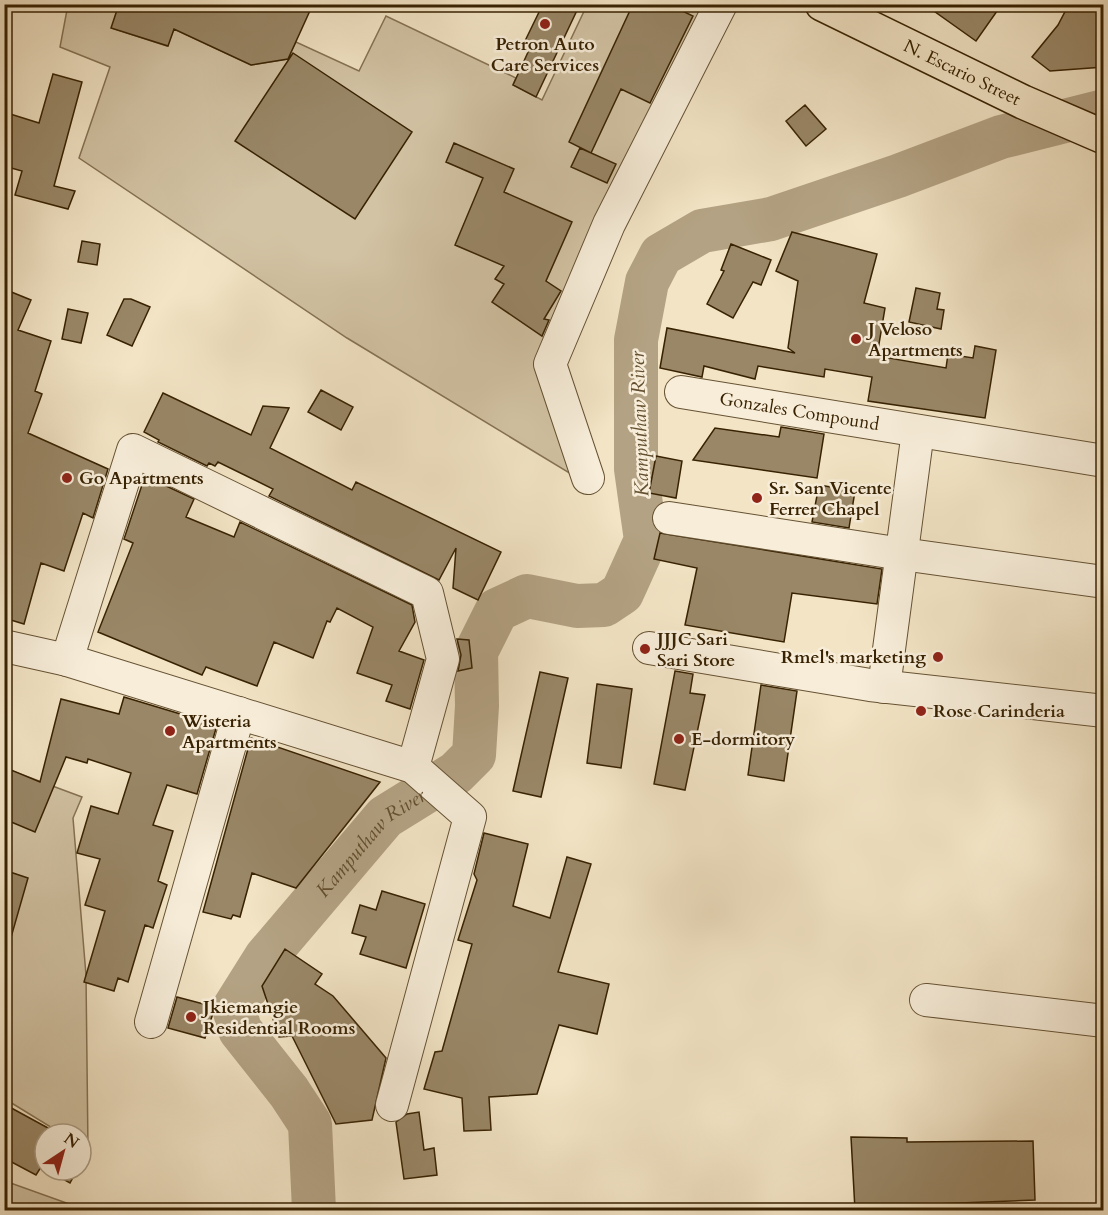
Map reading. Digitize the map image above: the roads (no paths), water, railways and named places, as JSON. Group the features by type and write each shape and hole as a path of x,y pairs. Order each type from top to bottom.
{"main road":[{"name":"N. Escario Street","path":"831,6 1023,102 1104,137"}],"street":[{"path":"588,478 550,364 609,224 721,4"},
{"name":"Gonzales Compound","path":"681,392 1104,461"},
{"path":"884,687 918,431"},
{"path":"68,660 133,450 427,593 443,659 418,771"},
{"path":"669,518 902,555 1104,582"},
{"path":"4,646 68,660 418,771 461,809 392,1105"},
{"path":"649,648 884,687 1104,711"},
{"path":"151,1022 239,713"},
{"path":"926,1000 1104,1021"}],"waterway":[{"name":"Kamputhaw River","path":"314,1210 310,1124 289,1092 240,1030 234,1008 266,957 385,817 456,773 474,755 477,706 476,652 497,610 527,596 577,606 604,605 622,593 646,540 636,469 636,340 647,282 661,255 702,231 771,219 898,176 1001,137 1104,111"}],"place":[{"name":"Petron Auto Care Services","path":"545,24"},
{"name":"J Veloso Apartments","path":"856,339"},
{"name":"Go Apartments","path":"67,478"},
{"name":"Sr. San Vicente Ferrer Chapel","path":"757,498"},
{"name":"JJJC Sari Sari Store","path":"645,649"},
{"name":"Rmel's marketing","path":"938,657"},
{"name":"Rose Carinderia","path":"921,711"},
{"name":"Wisteria Apartments","path":"170,731"},
{"name":"E-dormitory","path":"679,739"},
{"name":"Jkiemangie Residential Rooms","path":"191,1017"}]}
